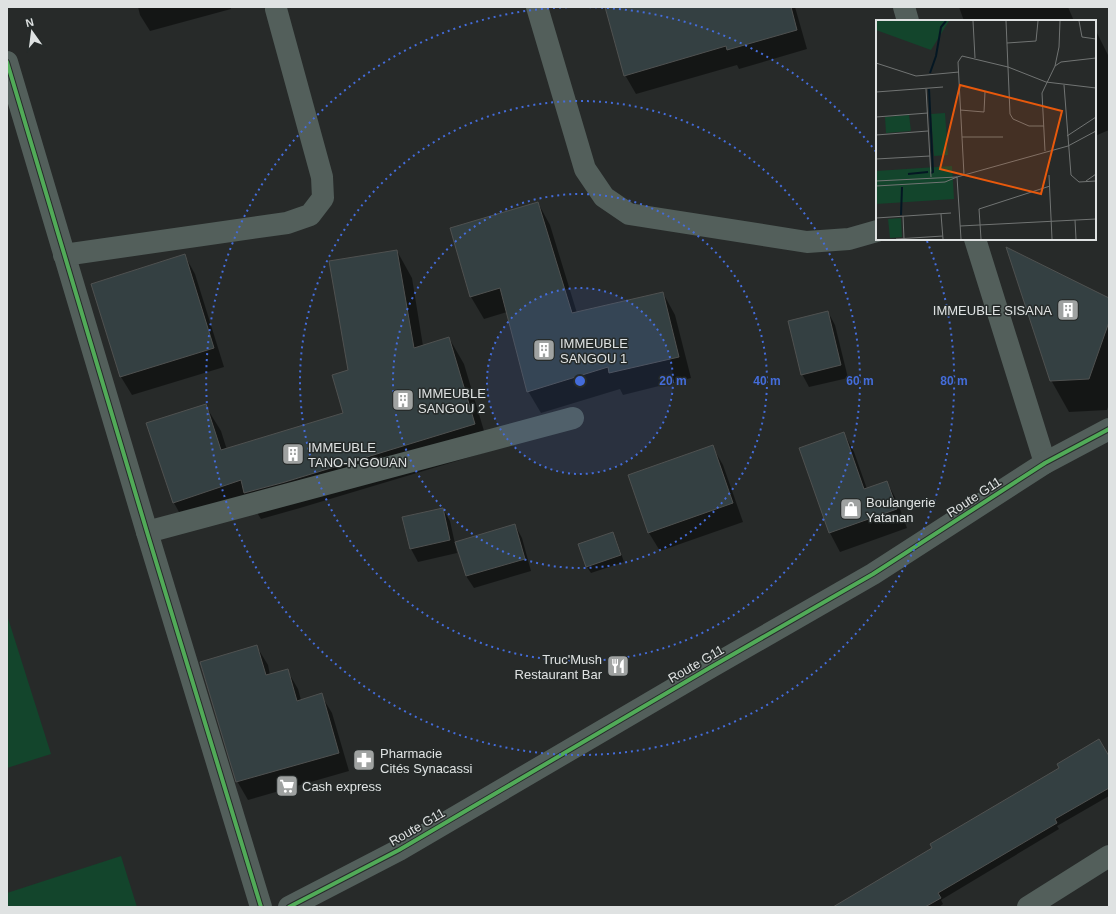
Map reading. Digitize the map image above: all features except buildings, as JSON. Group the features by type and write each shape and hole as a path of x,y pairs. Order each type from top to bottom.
{"street":[{"path":"537,7 585,169 604,197 629,214 807,242 849,239 876,231"},
{"path":"904,7 908,20"},
{"path":"64,255 287,223 310,215 323,198 322,177 276,9"},
{"path":"7,62 146,532 261,907"},
{"path":"975,240 1045,463"},
{"path":"146,532 573,418"},
{"name":"Route G11","path":"289,907 399,850 704,671 873,574 1045,463 1109,429"},
{"path":"1028,907 1109,856"}],"green space":[{"path":"7,615 51,754 7,768"},
{"path":"121,856 137,907 7,907 7,893"}],"cycle path":[{"path":"7,62 147,532 261,907"},
{"path":"289,907 399,850 873,574 1045,463 1109,429"}],"place":[{"name":"IMMEUBLE SISANA","path":"1068,310"},
{"name":"IMMEUBLE SANGOU 1","path":"544,350"},
{"name":"IMMEUBLE SANGOU 2","path":"403,400"},
{"name":"IMMEUBLE TANO-N'GOUAN","path":"293,454"},
{"name":"Boulangerie Yatanan","path":"851,509"},
{"name":"Truc'Mush Restaurant Bar","path":"618,666"},
{"name":"Pharmacie Cités Synacassi","path":"364,760"},
{"name":"Cash express","path":"287,786"}]}
